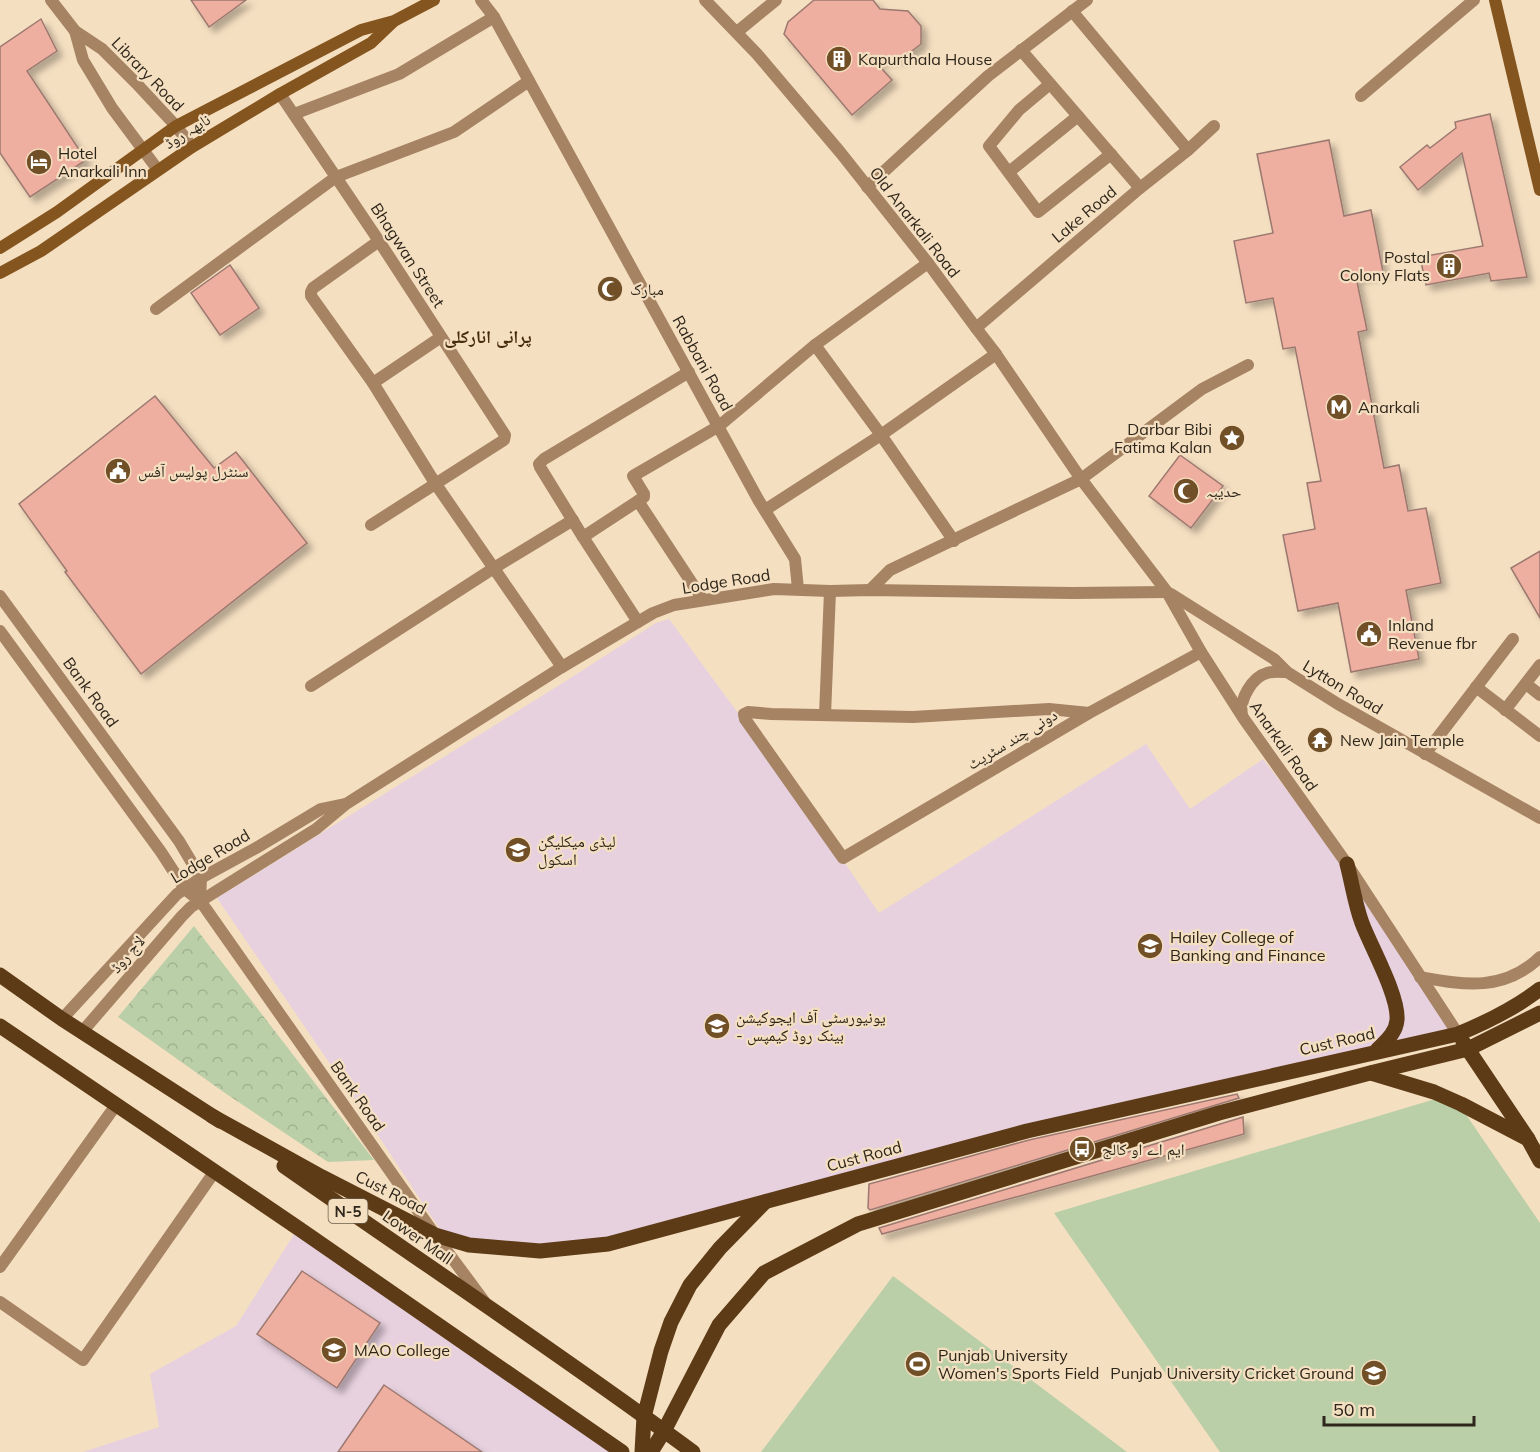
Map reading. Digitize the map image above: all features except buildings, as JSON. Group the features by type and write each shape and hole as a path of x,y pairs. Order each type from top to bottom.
{"main road":[{"name":"نابھہ روڈ","path":"0,248 57,212 176,126 361,30 394,21 434,0"},
{"path":"1495,0 1540,190"},
{"name":"نابھہ روڈ","path":"0,273 41,251 192,147 371,43 394,21"},
{"path":"1347,864 1361,919 1396,1006 1395,1029 1389,1039 1374,1052"},
{"name":"Lower Mall","path":"0,975 62,1019 212,1116 528,1334 693,1452"},
{"name":"Cust Road","path":"212,1116 322,1177 435,1235 470,1245 540,1251 608,1244 1028,1131 1458,1034 1491,1020 1525,1001 1540,989"},
{"path":"651,1452 719,1325 764,1273 858,1224 1219,1113 1468,1049 1540,1013"},
{"name":"N-5","path":"0,1026 215,1171 622,1452"},
{"path":"1458,1034 1528,1139 1540,1161"},
{"path":"1370,1073 1434,1092 1528,1139"},
{"path":"642,1452 644,1418 671,1322 690,1285 720,1248 766,1200"}],"street":[{"name":"Library Road","path":"51,0 75,31 102,49 136,82 192,147"},
{"name":"Rabbani Road","path":"481,0 494,17 765,510 795,559 798,589"},
{"name":"Old Anarkali Road","path":"705,0 737,32 840,152 928,263 996,354 1082,479"},
{"path":"737,32 776,0"},
{"path":"867,187 988,76 1087,0"},
{"path":"1362,96 1474,0"},
{"path":"1072,11 1188,150"},
{"path":"294,114 399,74 494,17"},
{"name":"Library Road","path":"75,31 83,60 112,108 158,170"},
{"path":"1021,50 1140,188"},
{"path":"156,309 336,177 454,132 529,81"},
{"path":"1050,84 1019,110 989,147 1038,212 1111,154"},
{"name":"Bhagwan Street","path":"280,94 505,435 504,440 435,483"},
{"path":"1009,172 1078,116"},
{"name":"Lake Road","path":"976,328 1214,126"},
{"path":"379,241 313,288 310,292 311,296 373,383 435,483 562,667"},
{"path":"583,537 645,496 633,476 719,426 815,345 928,263"},
{"path":"373,383 441,337"},
{"path":"815,345 954,541"},
{"path":"765,510 881,435 996,354"},
{"path":"870,590 890,570 1082,479 1202,389 1248,364"},
{"path":"638,622 539,464 689,372"},
{"name":"Anarkali Road","path":"1082,479 1167,592 1201,652 1244,719 1347,864 1458,1034"},
{"path":"371,525 435,483"},
{"path":"638,501 703,600"},
{"path":"312,686 494,568 573,520"},
{"name":"Lodge Road","path":"200,901 316,829 346,804 562,667 653,613 674,605 774,589 1061,593 1167,592"},
{"path":"830,591 825,715 913,717 1049,709 1089,713"},
{"name":"Lytton Road","path":"1167,592 1267,654 1287,672 1338,704 1540,818"},
{"name":"Bank Road","path":"0,596 179,841 201,878"},
{"name":"Bank Road","path":"0,631 148,833 185,889 200,901 489,1308"},
{"path":"1425,754 1513,639"},
{"name":"دونی چند سٹریٹ","path":"825,715 748,712 744,714 745,719 843,858 1089,713 1201,652"},
{"path":"1505,710 1540,665"},
{"path":"1244,719 1241,708 1243,698 1253,684 1266,673 1287,672"},
{"path":"1526,684 1540,695"},
{"path":"1476,687 1540,736"},
{"name":"Lodge Road","path":"62,1019 170,900 201,878 321,808 346,804"},
{"path":"200,901 201,878"},
{"name":"لاج روڈ","path":"82,1032 182,916 200,901"},
{"path":"1420,977 1456,984 1481,985 1501,981 1518,974 1540,957"},
{"path":"0,1267 116,1105"},
{"path":"0,1302 83,1360 215,1171"}],"shaded area":[{"path":"669,619 804,803 879,913 1146,744 1190,809 1263,759 1346,867 1458,1034 1374,1051 608,1244 469,1245 441,1231 217,898 656,623"},
{"name":"MAO College","path":"298,1228 622,1452 83,1452 159,1427 150,1374 236,1326"}],"green space":[{"path":"194,926 374,1160 328,1162 118,1017"},
{"path":"1452,1094 1540,1223 1540,1452 1220,1452 1054,1213"},
{"name":"Punjab University Women's Sports Field","path":"893,1276 1127,1452 761,1452"}],"place":[{"name":"Kapurthala House","path":"839,59"},
{"name":"Hotel Anarkali Inn","path":"39,162"},
{"name":"Postal Colony Flats","path":"1449,266"},
{"name":"مبارک","path":"610,289"},
{"name":"Anarkali","path":"1339,407"},
{"name":"Darbar Bibi Fatima Kalan","path":"1232,438"},
{"name":"سنٹرل پولیس آفس","path":"118,471"},
{"name":"حدیبہ","path":"1186,491"},
{"name":"Inland Revenue fbr","path":"1369,634"},
{"name":"New Jain Temple","path":"1320,740"},
{"name":"لیڈی میکلیگن اسکول","path":"518,850"},
{"name":"Hailey College of Banking and Finance","path":"1150,946"},
{"name":"یونیورسٹی آف ایجوکیشن - بینک روڈ کیمپس","path":"717,1026"},
{"name":"ایم اے او کالج","path":"1082,1149"},
{"name":"MAO College","path":"334,1350"},
{"name":"Punjab University Women's Sports Field","path":"918,1364"},
{"name":"Punjab University Cricket Ground","path":"1374,1373"}],"district":[{"name":"پرانی انارکلی","path":"488,336"}]}
